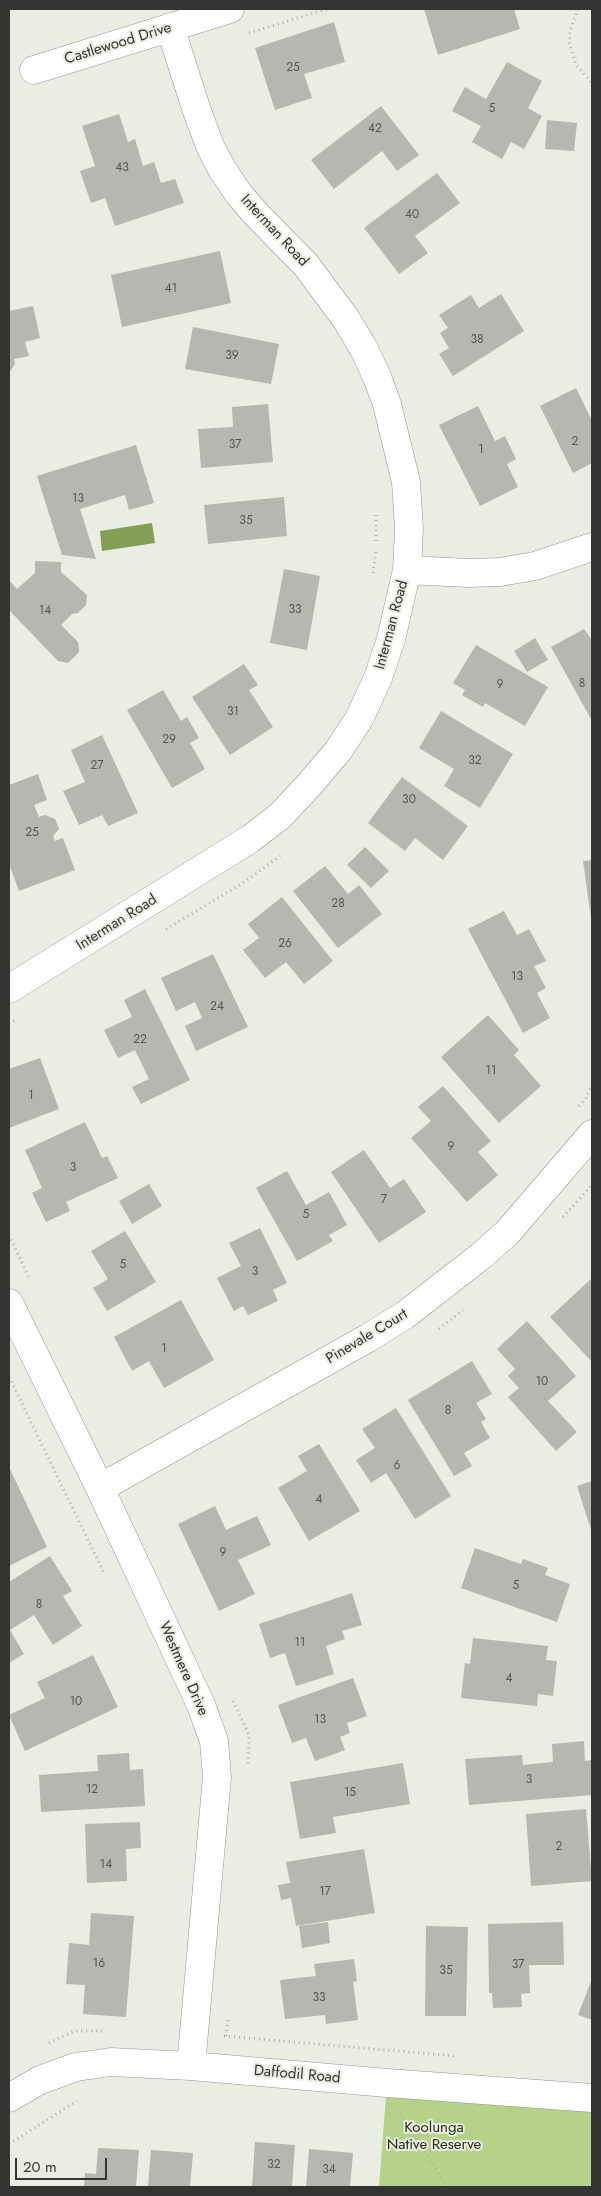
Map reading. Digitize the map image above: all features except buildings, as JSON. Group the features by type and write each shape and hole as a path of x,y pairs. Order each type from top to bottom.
{"street":[{"name":"Castlewood Drive","path":"34,70 230,9"},
{"name":"Interman Road","path":"9,989 250,839 280,816 338,751 363,711 391,639 407,570 409,530 406,482 387,404 377,377 364,349 346,319 311,271 256,214 238,193 222,169 202,123 170,28"},
{"path":"407,570 469,573 500,572 535,566 592,547"},
{"name":"Pinevale Court","path":"100,1488 368,1338 405,1315 481,1256 507,1233 592,1134"},
{"name":"Westmere Drive","path":"9,1303 100,1488 201,1705 214,1741 217,1777 191,2066"},
{"name":"Daffodil Road","path":"9,2098 40,2080 76,2067 111,2062 191,2066 592,2098"}],"path":[{"path":"245,34 327,9"},
{"path":"578,9 570,31 569,42 576,66 592,83"},
{"path":"373,580 376,545 376,506"},
{"path":"573,1113 586,1098 592,1084"},
{"path":"9,1377 107,1580"},
{"path":"226,2036 464,2056"},
{"path":"9,2144 62,2109 81,2099"},
{"path":"399,2114 447,2187"}],"green space":[{"name":"Koolunga Native Reserve","path":"387,2083 592,2098 592,2187 379,2187"}],"shaded area":[{"path":"152,523 155,543 102,551 100,531"}]}
